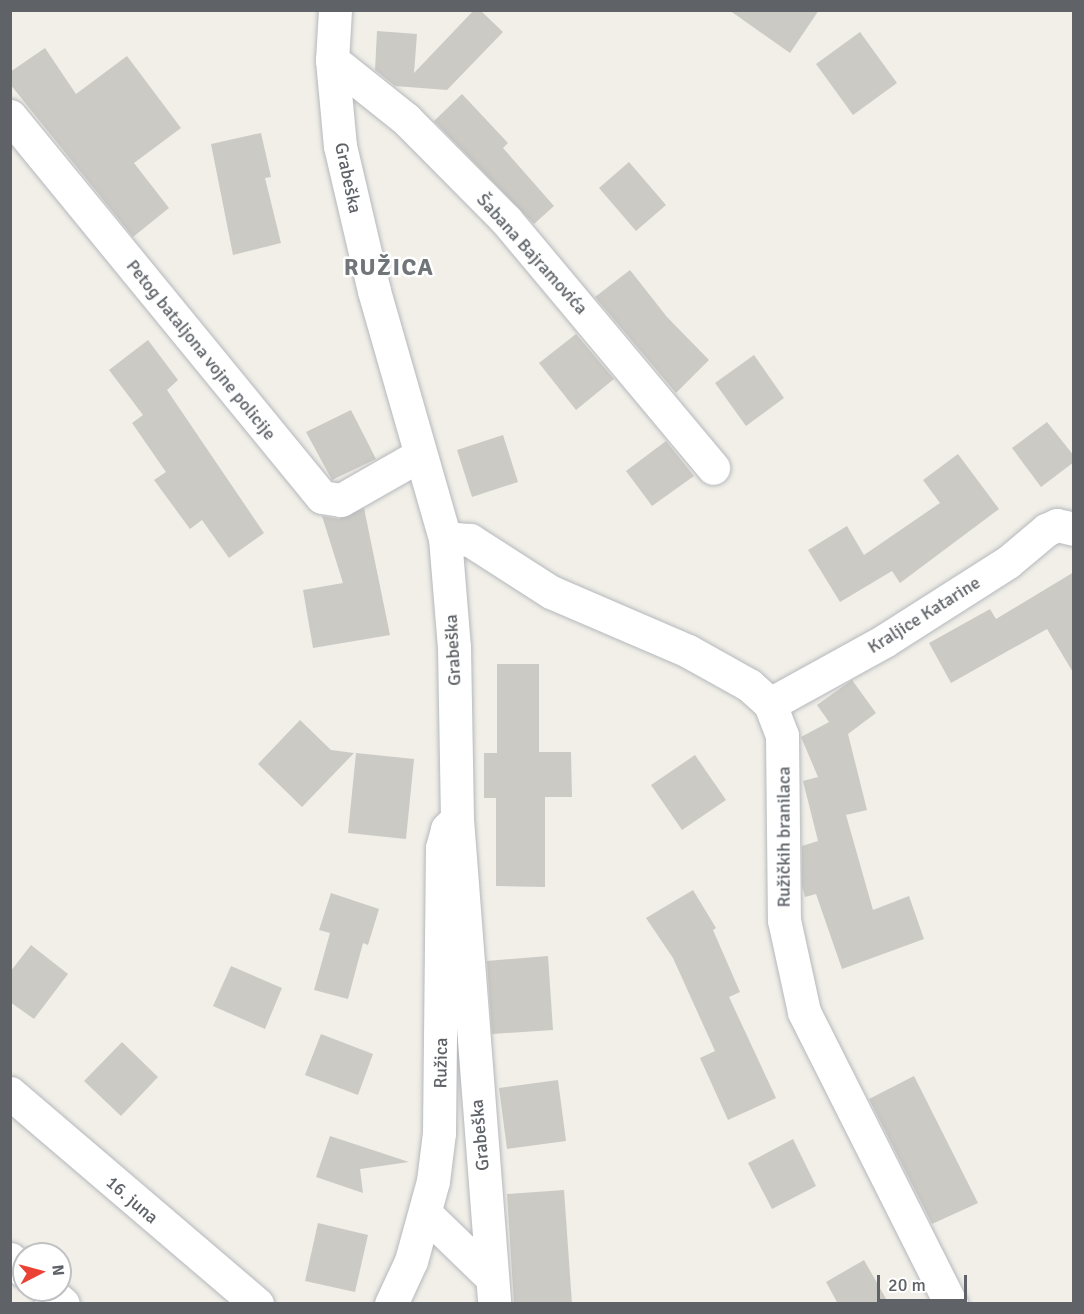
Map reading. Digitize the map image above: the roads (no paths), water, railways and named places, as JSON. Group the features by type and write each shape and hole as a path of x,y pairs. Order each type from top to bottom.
{"street":[{"name":"Grabeška","path":"335,10 332,60 340,146 374,291 445,538 454,646 457,819 493,1291"},
{"name":"Šabana Bajramovića","path":"332,60 406,119 506,220 713,468"},
{"name":"Petog bataljona vojne policije","path":"10,116 322,497 341,500 420,455"},
{"name":"Kraljice Katarine","path":"770,704 884,641 1008,562 1046,530 1057,525 1074,529"},
{"name":"Ružičkih branilaca","path":"445,538 470,540 551,592 688,651 749,685 770,704 782,735 784,920 804,1012 951,1304"},
{"name":"Ružica","path":"391,1304 426,1214 439,1133 442,848 447,829 457,819"},
{"name":"16. juna","path":"10,1093 257,1304"},
{"path":"426,1214 493,1291"}],"district":[{"name":"RUŽICA","path":"389,268"}]}
